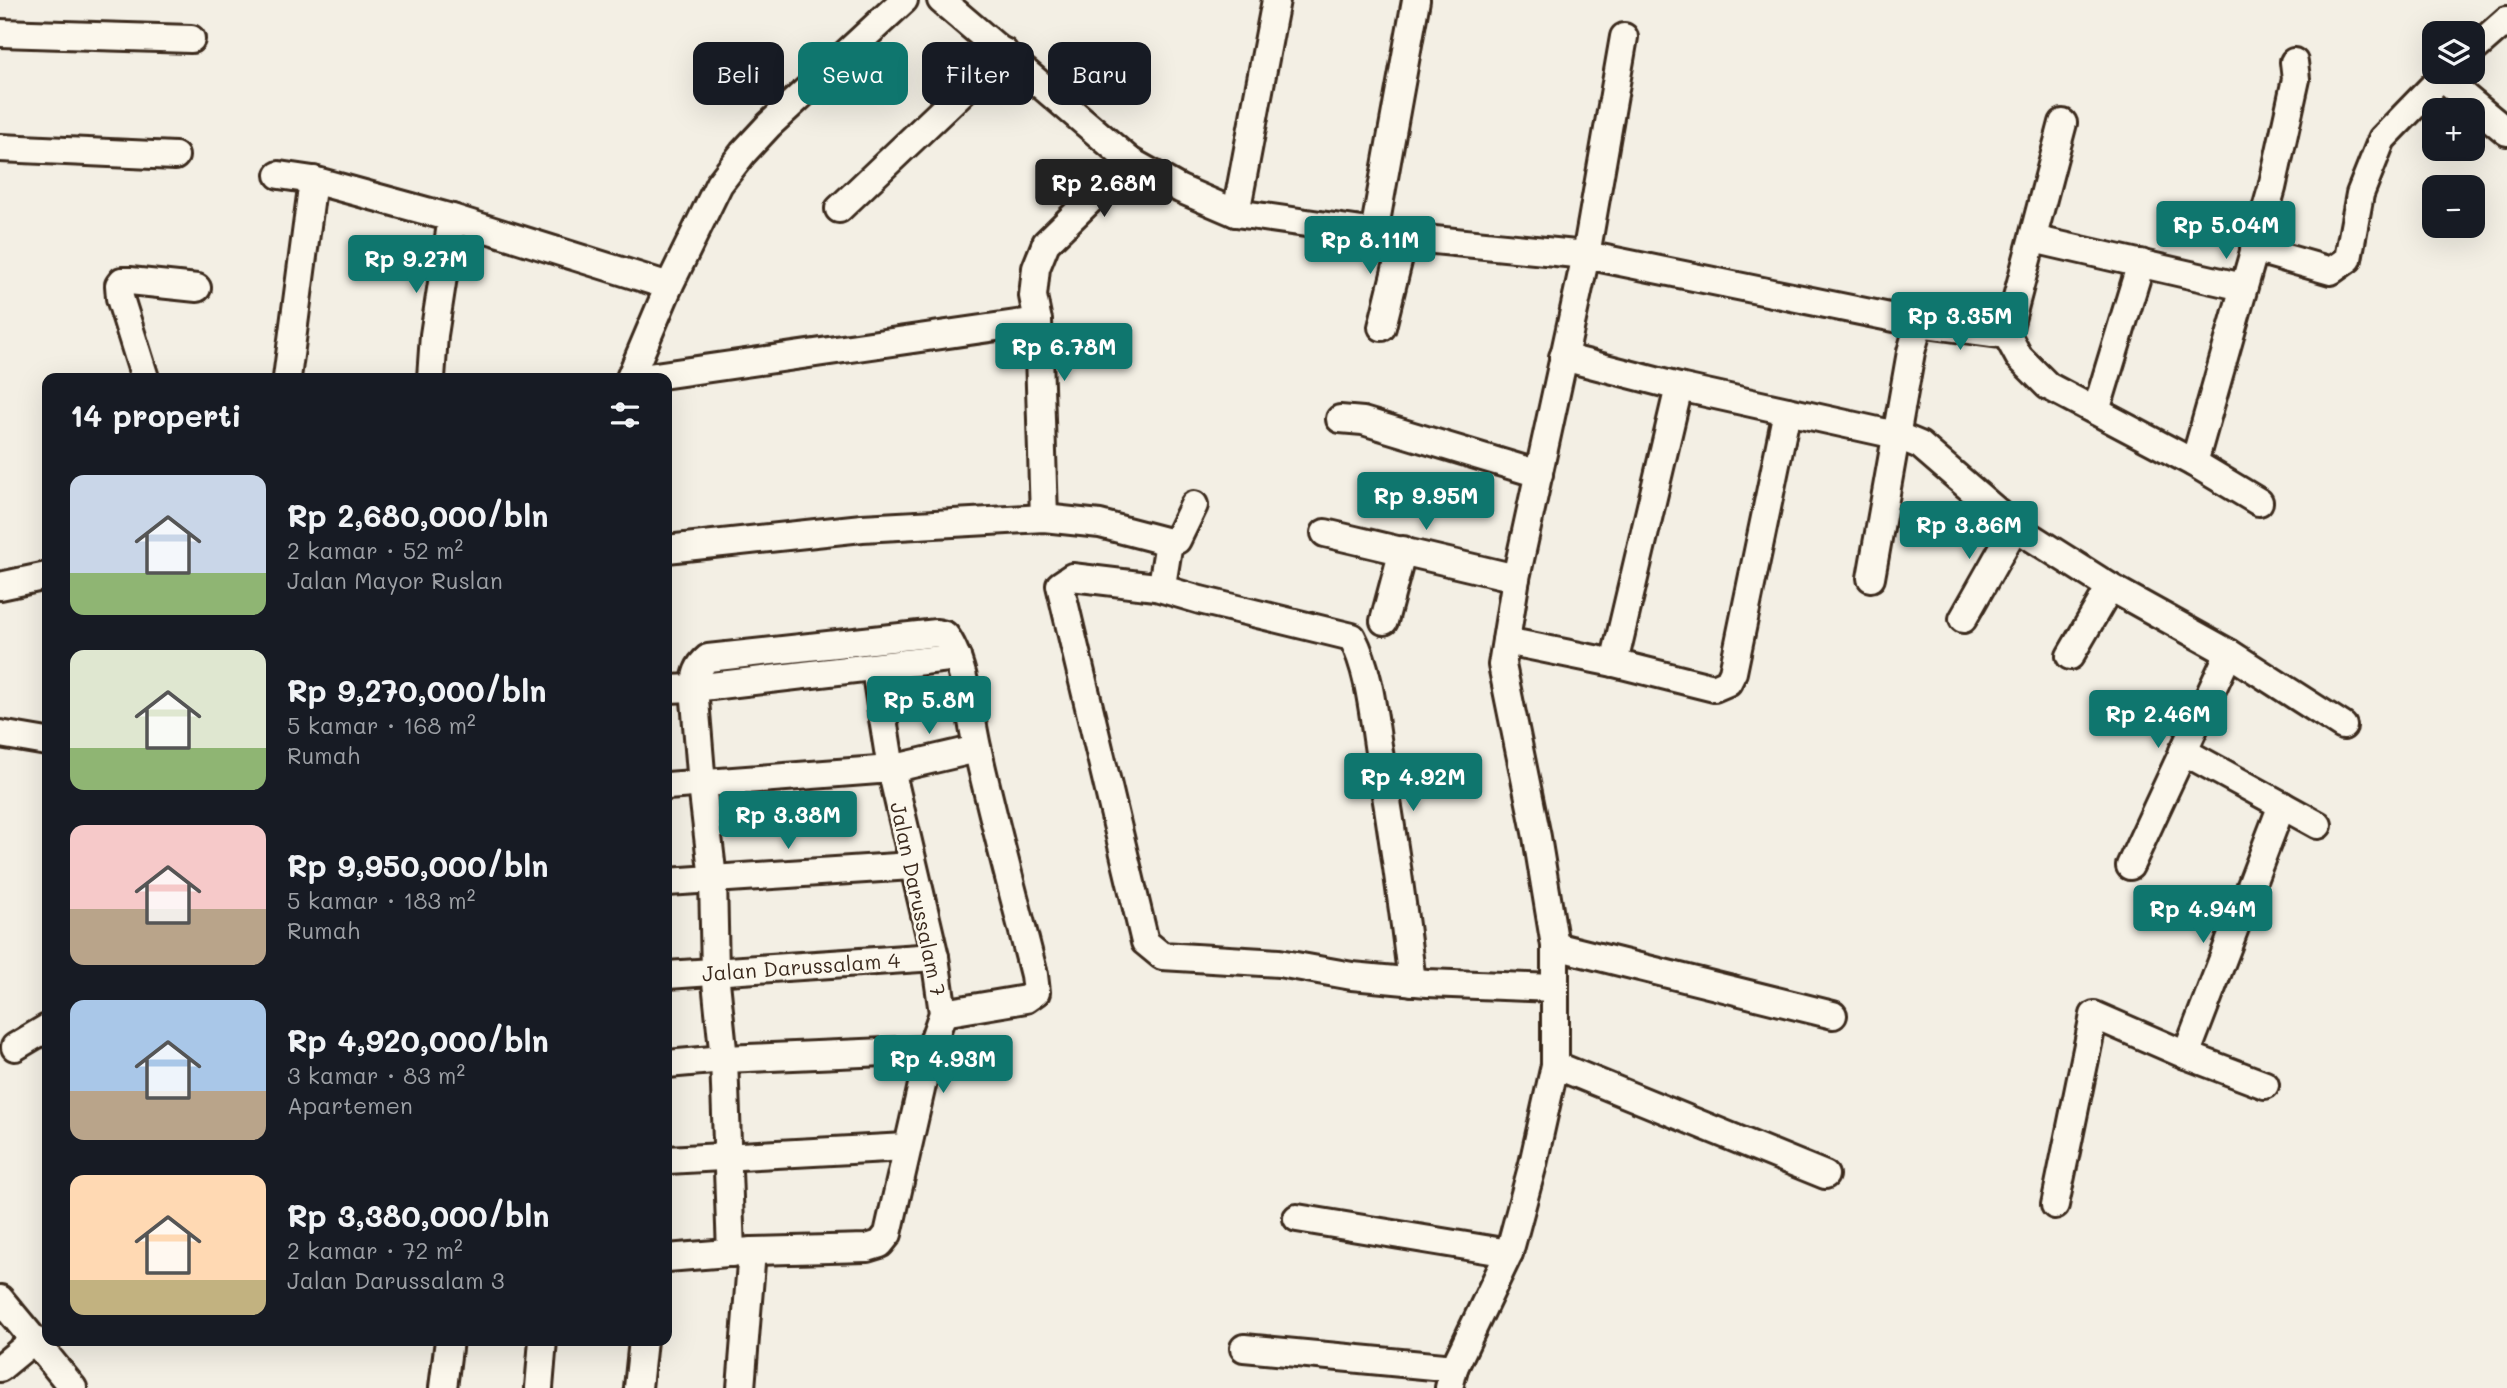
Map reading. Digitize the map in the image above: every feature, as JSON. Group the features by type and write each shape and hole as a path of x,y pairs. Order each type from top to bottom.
{"street":[{"path":"632,373 669,286 719,184 769,125 904,0"},
{"path":"941,0 992,42"},
{"path":"1236,213 1276,0"},
{"path":"1374,233 1416,0"},
{"path":"2485,39 2507,20"},
{"path":"0,33 191,39"},
{"path":"1244,1348 1452,1378 1508,1253 1533,1164 1555,1065 1555,946 1537,837 1502,664 1517,578 1586,255 1624,37"},
{"path":"2194,463 2272,188 2296,79 2294,62"},
{"path":"1034,78 1130,161 1180,189 1236,213 1404,237 1586,255 1919,323 2007,335"},
{"path":"2254,248 2331,271 2348,259 2360,194 2382,139 2434,84"},
{"path":"2455,84 2507,132"},
{"path":"839,209 948,105"},
{"path":"2063,123 2007,335 2019,357 2048,386 2194,463 2259,502"},
{"path":"0,148 176,156"},
{"path":"1044,518 1038,321 1033,296 1036,268 1046,243 1130,161"},
{"path":"279,175 313,180 452,218 669,286"},
{"path":"288,373 313,180"},
{"path":"430,373 452,218"},
{"path":"1381,327 1404,237"},
{"path":"2033,239 2243,287"},
{"path":"2096,411 2141,263"},
{"path":"143,373 120,298 119,285 122,281 130,281 197,288"},
{"path":"672,374 1038,321"},
{"path":"1871,578 1911,352 1919,323"},
{"path":"1563,357 1679,387 1896,435 1920,445 2015,527 2110,587 2229,653 2343,726"},
{"path":"1614,663 1679,387"},
{"path":"1506,641 1614,663 1714,688 1728,682 1787,411"},
{"path":"1340,419 1363,421 1539,474"},
{"path":"672,548 862,528 1044,518 1100,524 1169,542 1177,540 1194,505"},
{"path":"1963,619 2015,527"},
{"path":"1325,533 1517,578"},
{"path":"1156,587 1163,579 1169,542"},
{"path":"1384,621 1402,550"},
{"path":"1412,982 1399,869 1369,694 1360,653 1352,637 1156,587 1072,576 1060,585 1145,942 1162,956 1279,963 1352,976 1412,982 1554,988"},
{"path":"0,586 42,577"},
{"path":"2070,656 2110,587"},
{"path":"741,1388 742,1252 728,1155 724,1059 715,972 713,879 694,688 700,664 716,656 937,633 945,635 957,657 1036,992 1026,999 943,1013"},
{"path":"2130,866 2229,653"},
{"path":"672,689 957,657"},
{"name":"Jalan Darussalam 7","path":"672,1258 742,1252 867,1248 880,1244 888,1234 930,1050 943,1013 935,957 891,768 875,668"},
{"path":"0,734 42,741"},
{"path":"672,786 891,768 977,749"},
{"path":"2183,751 2318,825"},
{"path":"2186,1055 2282,805"},
{"path":"672,881 912,866"},
{"path":"1555,946 1833,1015"},
{"name":"Jalan Darussalam 4","path":"672,975 935,957"},
{"path":"2055,1205 2095,1015 2186,1055 2265,1085"},
{"path":"15,1047 42,1031"},
{"path":"672,1064 930,1050"},
{"path":"1555,1065 1825,1175"},
{"path":"672,1160 906,1147"},
{"path":"1297,1218 1508,1253"},
{"path":"0,1299 73,1388"},
{"path":"0,1368 34,1340"},
{"path":"443,1388 448,1346"},
{"path":"539,1388 542,1346"},
{"path":"638,1388 642,1346"}]}
